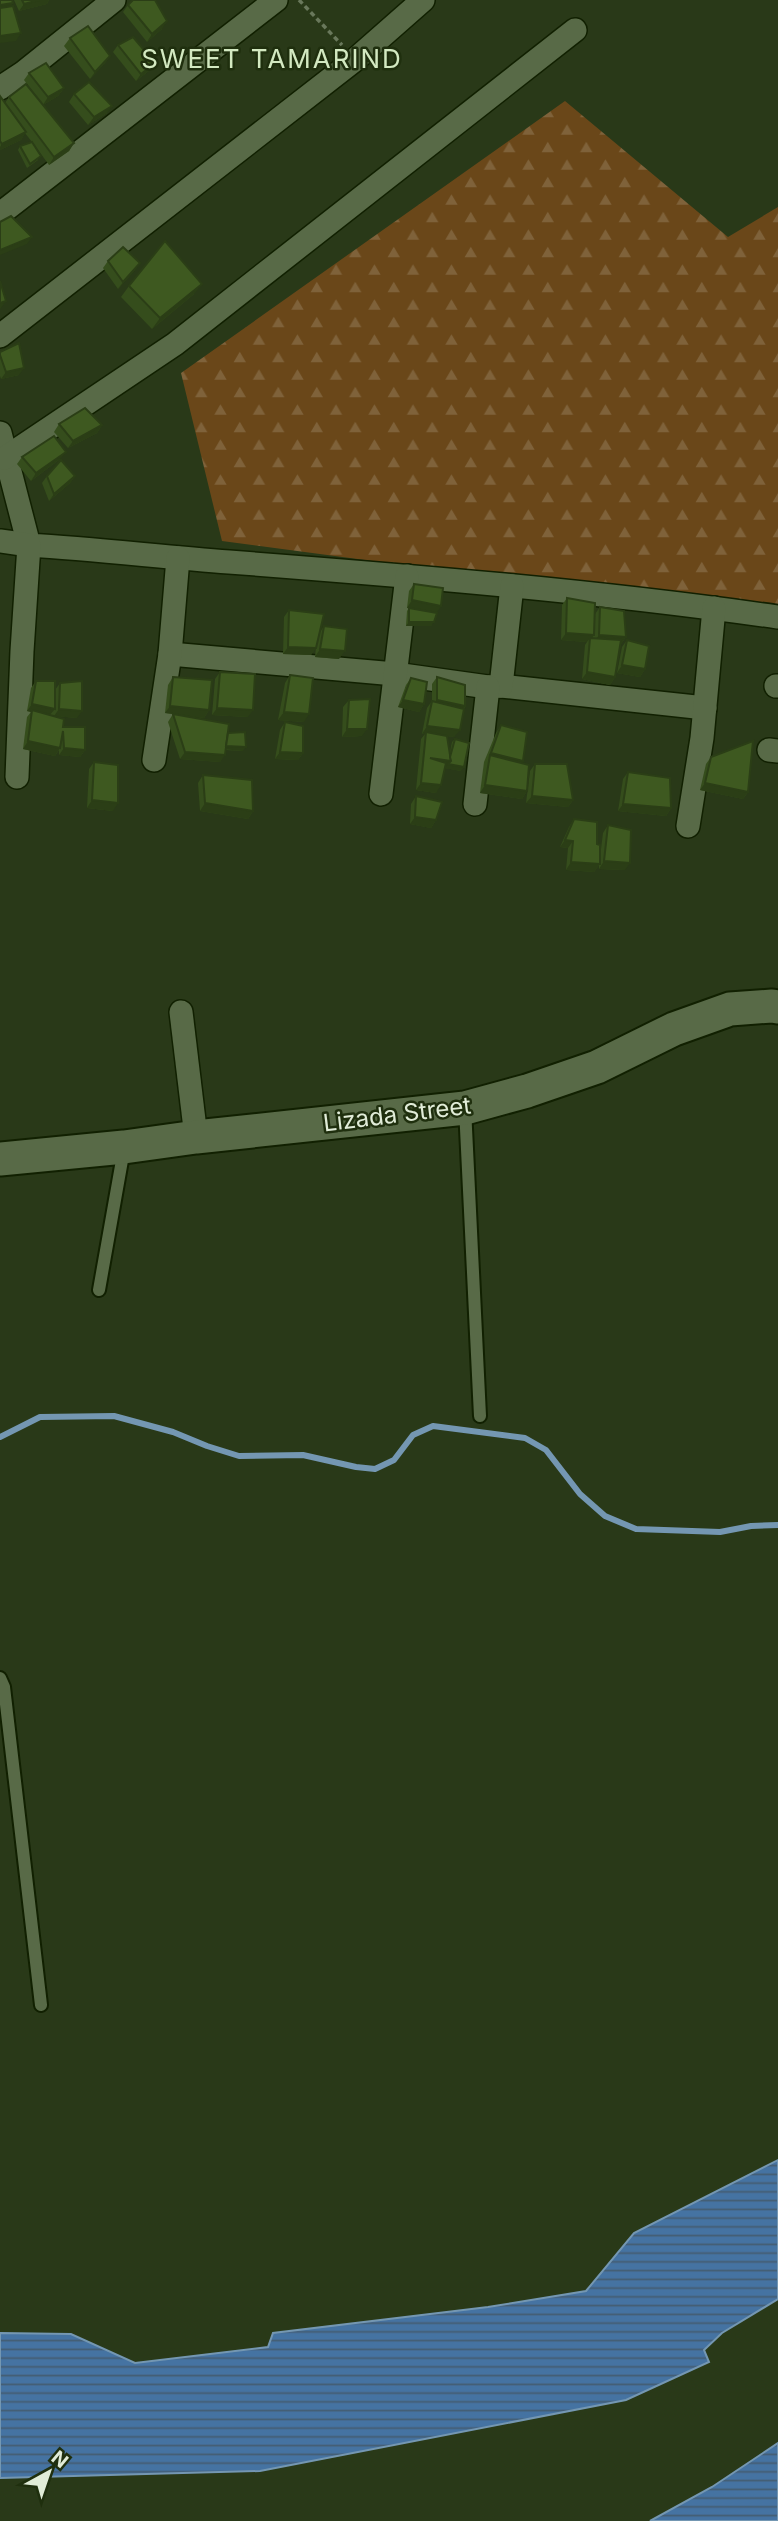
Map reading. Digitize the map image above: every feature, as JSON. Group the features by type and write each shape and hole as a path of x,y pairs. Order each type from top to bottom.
{"street":[{"path":"0,88 23,73 114,0"},
{"path":"0,214 276,0"},
{"path":"0,336 356,59 423,0"},
{"path":"5,458 175,344 575,30"},
{"path":"0,433 29,545 17,776"},
{"path":"0,541 512,586 778,617"},
{"path":"155,760 170,654 178,558"},
{"path":"381,794 407,576"},
{"path":"475,804 512,586"},
{"path":"688,826 705,708 714,608"},
{"path":"170,654 395,674 705,708"},
{"name":"Lizada Street","path":"0,1159 465,1108 527,1091 597,1067 674,1029 730,1009 778,1007"},
{"path":"181,1012 197,1137"}],"lane":[{"path":"465,1108 480,1416"},
{"path":"99,1290 124,1147"},
{"path":"0,1678 4,1687 41,2005"}],"path":[{"path":"299,0 356,59"}],"green space":[{"path":"565,101 728,237 778,207 778,615 222,541 181,373"}],"water":[{"path":"778,2160 778,2299 722,2333 704,2350 709,2362 626,2400 260,2471 0,2478 0,2333 71,2334 135,2363 268,2347 273,2333 488,2307 586,2291 634,2233"},
{"path":"778,2443 778,2521 650,2521 712,2487"}],"building":[{"path":"0,0 12,0 13,3 0,5"},
{"path":"22,0 39,0 24,4"},
{"path":"133,0 155,0 167,21 152,34 128,5"},
{"path":"13,6 21,33 0,36 0,8"},
{"path":"88,26 110,56 95,72 70,38"},
{"path":"133,37 155,63 141,74 118,45"},
{"path":"46,63 64,88 48,97 29,73"},
{"path":"89,82 112,106 94,117 74,94"},
{"path":"26,84 74,143 54,157 9,97"},
{"path":"0,96 26,132 2,144 0,141"},
{"path":"32,142 41,156 30,164 20,146"},
{"path":"11,216 32,237 0,250 0,222"},
{"path":"165,241 202,284 160,318 129,286"},
{"path":"123,247 140,263 123,282 108,261"},
{"path":"0,281 6,301 0,303"},
{"path":"19,343 24,368 6,372 0,352"},
{"path":"85,408 102,425 73,441 59,424"},
{"path":"54,436 66,452 36,473 22,457"},
{"path":"61,460 75,476 54,494 47,476"},
{"path":"414,584 443,588 441,606 412,600"},
{"path":"567,598 595,603 594,635 566,633"},
{"path":"600,607 624,611 626,637 599,635"},
{"path":"409,608 437,613 434,622 409,622"},
{"path":"289,610 324,614 316,648 288,647"},
{"path":"324,626 347,629 345,651 320,649"},
{"path":"590,638 621,640 615,677 587,672"},
{"path":"627,640 649,646 645,669 622,665"},
{"path":"220,672 255,674 253,710 217,708"},
{"path":"290,675 313,678 309,714 284,712"},
{"path":"173,677 212,680 209,710 170,706"},
{"path":"437,677 465,685 465,706 437,700"},
{"path":"411,678 427,682 424,704 403,700"},
{"path":"36,681 55,681 55,709 32,704"},
{"path":"82,681 82,711 59,709 60,683"},
{"path":"370,699 367,729 347,729 349,700"},
{"path":"432,701 464,709 460,730 427,726"},
{"path":"32,710 64,719 63,727 85,727 85,750 64,748 63,731 60,748 28,741"},
{"path":"173,714 229,724 225,755 185,752"},
{"path":"285,722 303,726 303,753 280,752"},
{"path":"501,725 527,732 523,761 491,753"},
{"path":"245,732 246,747 226,746 228,733"},
{"path":"426,732 447,736 451,761 430,758 446,763 441,785 421,783"},
{"path":"455,739 469,743 464,767 448,764"},
{"path":"753,741 748,792 705,783 711,757"},
{"path":"490,755 529,765 527,791 485,785"},
{"path":"94,762 118,765 118,803 92,800"},
{"path":"535,764 567,764 573,800 532,796"},
{"path":"628,772 670,778 671,808 623,804"},
{"path":"203,775 252,780 253,811 205,803"},
{"path":"416,796 442,802 436,820 415,817"},
{"path":"574,819 597,822 600,864 571,862 573,841 565,840"},
{"path":"608,825 631,830 630,863 604,861"}],"waterway":[{"path":"0,1437 40,1417 114,1416 173,1432 239,1456 303,1455 375,1469 394,1460 413,1435 433,1426 525,1438 546,1450 580,1494 605,1516 636,1529 720,1532 751,1526 778,1525"}],"district":[{"name":"SWEET TAMARIND","path":"272,58"}]}
